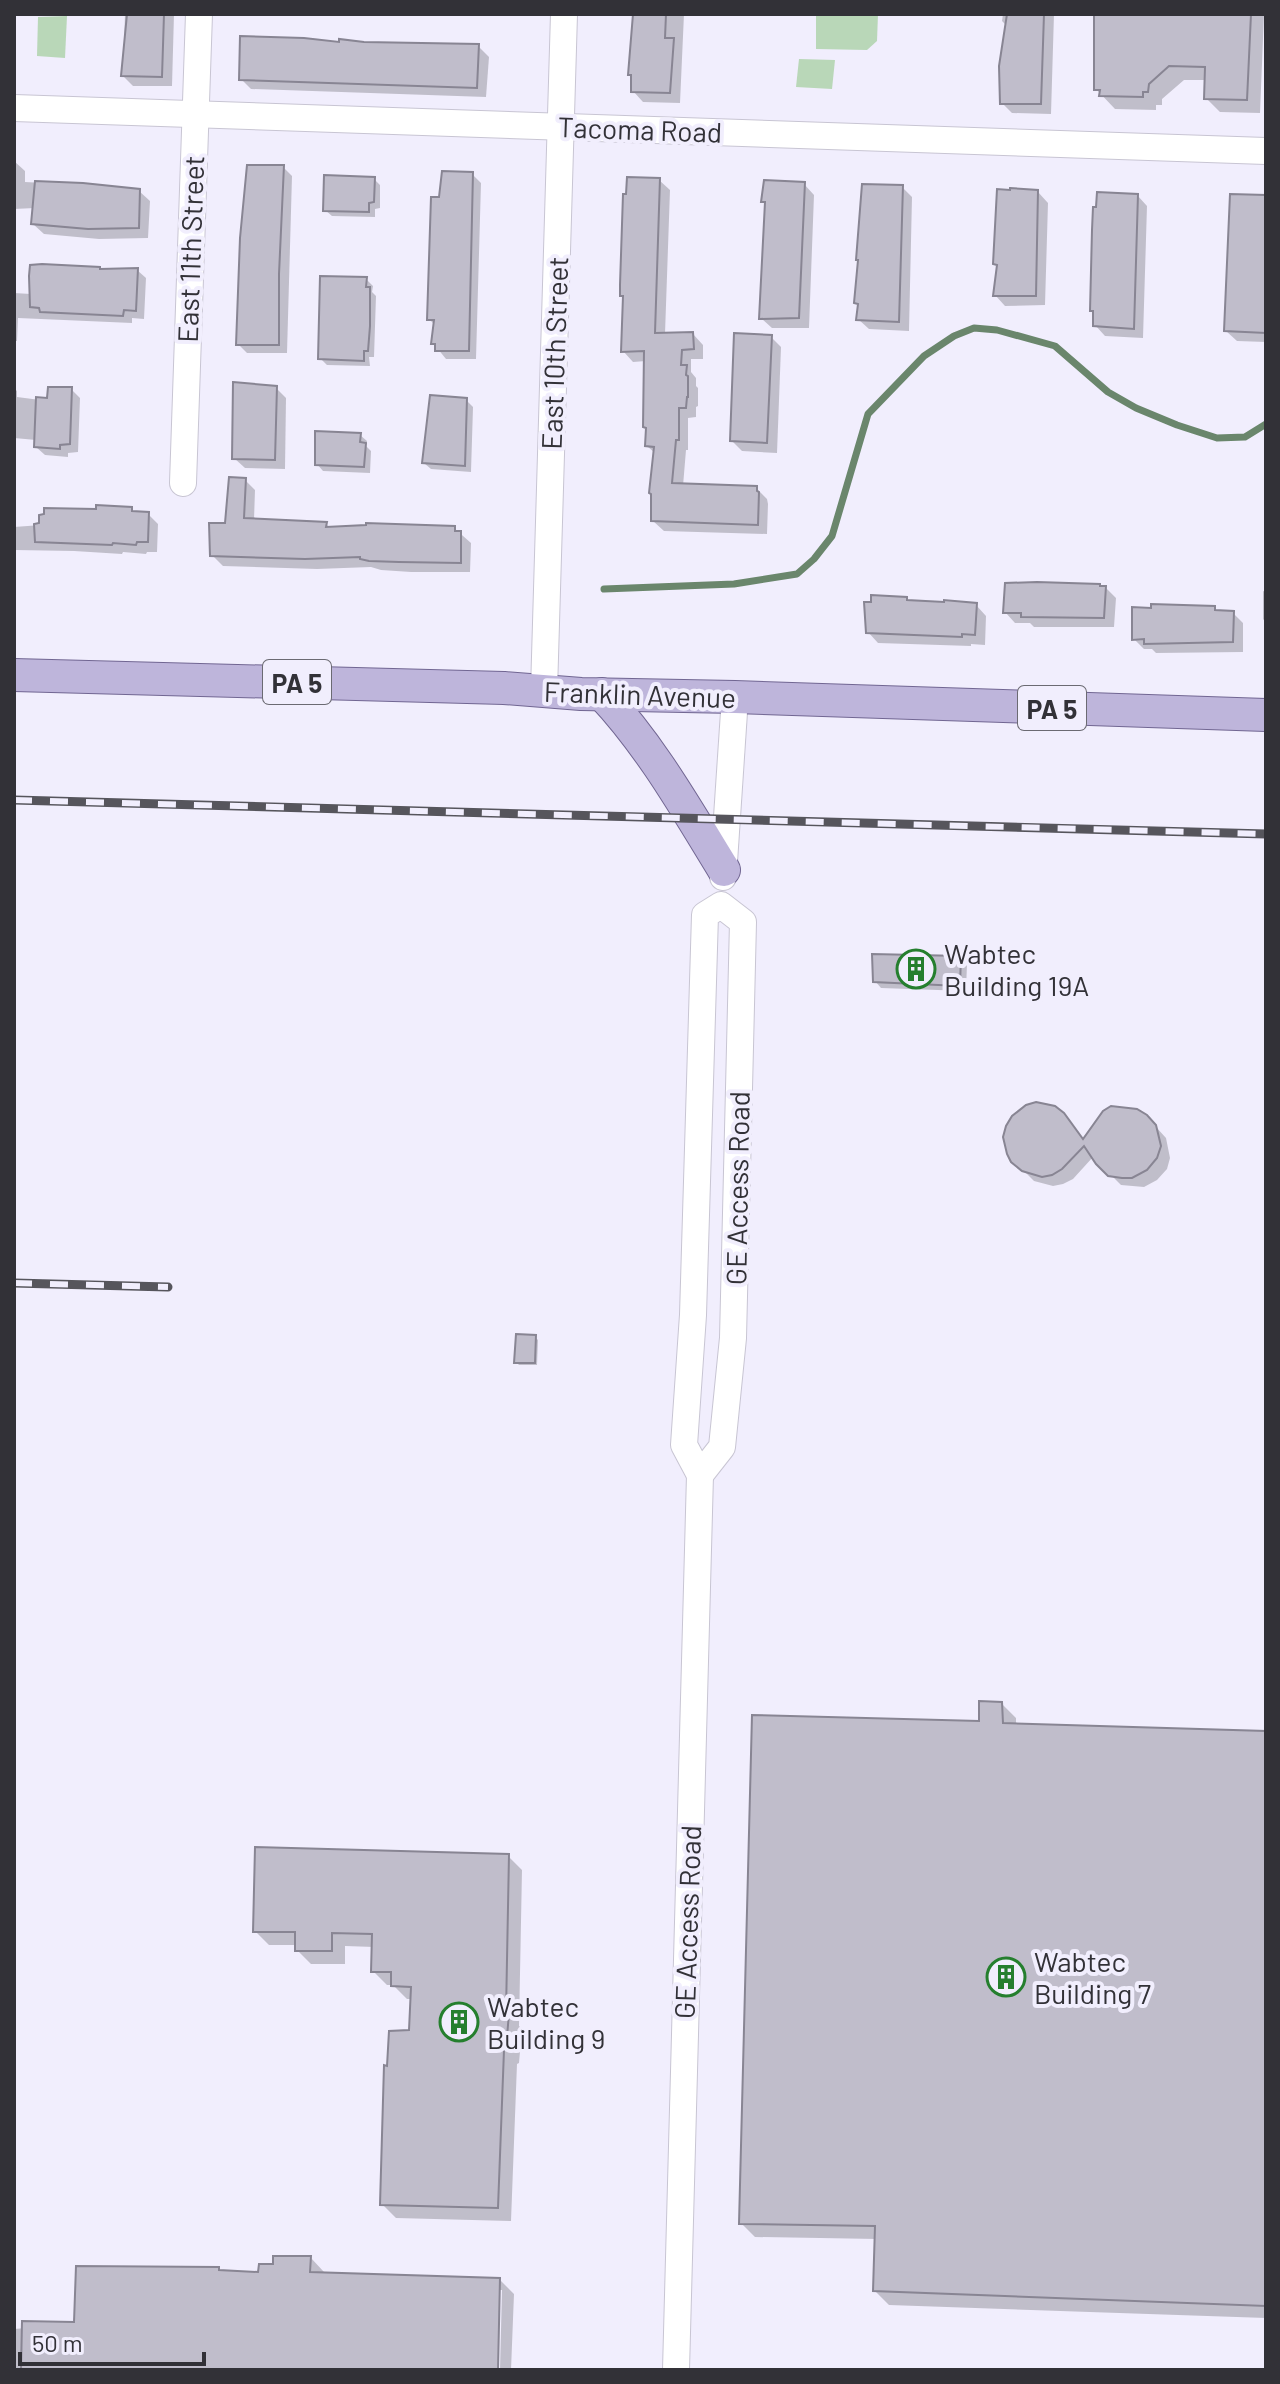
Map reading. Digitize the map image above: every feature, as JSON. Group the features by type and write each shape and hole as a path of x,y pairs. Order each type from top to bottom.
{"main road":[{"name":"Franklin Avenue","path":"14,675 504,688 602,694 1266,715"},
{"path":"602,694 646,749 724,870"}],"street":[{"name":"East 11th Street","path":"183,483 199,14"},
{"name":"East 10th Street","path":"544,691 564,14"},
{"name":"Tacoma Road","path":"14,108 1266,151"},
{"name":"GE Access Road","path":"721,905 735,697"},
{"name":"GE Access Road","path":"676,2370 700,1475 684,1445 693,1315 705,915 721,905"},
{"name":"GE Access Road","path":"700,1475 722,1447 733,1338 743,922 721,905"}],"green space":[{"path":"816,14 878,14 877,41 867,50 816,49"},
{"path":"67,16 65,58 37,56 38,17"},
{"path":"799,59 835,60 832,89 796,87"}],"building":[{"path":"127,14 164,14 162,77 121,76"},
{"path":"633,14 666,14 665,38 674,38 670,93 631,92 631,75 628,75"},
{"path":"1007,14 1044,14 1041,104 1000,104 999,66"},
{"path":"1094,14 1251,14 1247,100 1204,99 1205,67 1169,66 1149,84 1148,92 1143,92 1143,97 1099,96 1100,90 1094,90"},
{"path":"240,36 339,42 339,39 479,44 477,88 239,80"},
{"path":"247,165 284,165 279,345 236,345 240,238"},
{"path":"442,171 473,172 469,351 435,351 435,344 431,344 434,320 427,320 431,197 439,197"},
{"path":"324,175 375,177 374,202 369,203 369,212 323,211"},
{"path":"627,177 660,178 655,333 693,332 694,349 682,350 681,365 687,365 688,397 686,408 679,408 679,440 676,440 672,483 757,486 758,525 651,521 649,493 654,447 645,446 646,428 643,427 644,351 621,352 623,194 626,194"},
{"path":"764,180 805,182 799,318 759,319"},
{"path":"35,181 140,189 139,228 88,229 31,224"},
{"path":"862,184 903,185 899,322 856,320 858,304 854,303"},
{"path":"997,189 1038,190 1036,296 993,296 997,265 993,264"},
{"path":"1097,192 1138,194 1134,329 1093,326 1093,311 1090,311 1092,230"},
{"path":"1230,194 1266,195 1266,333 1224,331"},
{"path":"30,265 100,269 138,268 136,311 124,310 123,316 40,312 39,308 30,307"},
{"path":"320,276 367,277 370,326 364,361 318,359"},
{"path":"734,333 772,335 767,443 730,441"},
{"path":"233,382 277,386 275,460 232,459"},
{"path":"48,387 72,387 70,444 60,445 60,449 34,447 36,397 47,398"},
{"path":"430,395 467,398 465,466 422,463"},
{"path":"315,431 361,433 360,442 366,443 364,467 315,465"},
{"path":"229,477 246,478 244,518 327,522 326,527 366,523 455,526 455,531 461,531 461,563 369,561 360,557 210,556 209,523 225,523"},
{"path":"96,505 132,507 132,511 149,512 148,542 112,545 35,542 34,524 39,523 39,515 44,514 44,508 96,509"},
{"path":"1005,583 1106,586 1104,618 1021,617 1021,613 1003,613"},
{"path":"871,595 977,603 975,635 866,633 864,602 871,602"},
{"path":"1151,604 1215,606 1215,610 1234,611 1233,642 1144,644 1144,639 1132,640 1132,607 1151,608"},
{"name":"Wabtec Building 19A","path":"872,954 961,956 960,986 873,982"},
{"path":"1036,1102 1055,1106 1064,1113 1083,1139 1103,1111 1111,1106 1137,1109 1156,1125 1161,1146 1157,1158 1147,1170 1132,1178 1108,1176 1084,1146 1052,1175 1042,1177 1022,1171 1011,1162 1003,1137 1012,1116 1026,1105"},
{"path":"516,1334 536,1335 535,1363 514,1363"},
{"name":"Wabtec Building 7","path":"979,1701 1002,1702 1003,1723 1266,1731 1266,2306 873,2291 875,2226 739,2224 752,1715 979,1721"},
{"name":"Wabtec Building 9","path":"255,1847 509,1854 506,2013 509,2013 504,2050 498,2208 380,2205 384,2065 387,2066 389,2031 409,2030 411,1987 391,1986 391,1972 371,1972 372,1934 332,1933 332,1951 295,1951 295,1932 253,1932"},
{"path":"273,2256 311,2256 310,2272 500,2278 498,2370 21,2370 22,2321 74,2322 76,2266 219,2267 219,2270 258,2272 259,2264 273,2264"}],"waterway":[{"path":"604,589 734,584 797,574 832,536 868,414 924,356 954,336 974,328 997,330 1055,346 1108,392 1177,425 1217,438 1245,437 1266,424"}],"railway":[{"path":"14,800 1266,834"},
{"path":"14,1283 168,1287"}],"place":[{"name":"Wabtec Building 19A","path":"916,969"},
{"name":"Wabtec Building 7","path":"1006,1977"},
{"name":"Wabtec Building 9","path":"459,2022"}]}
